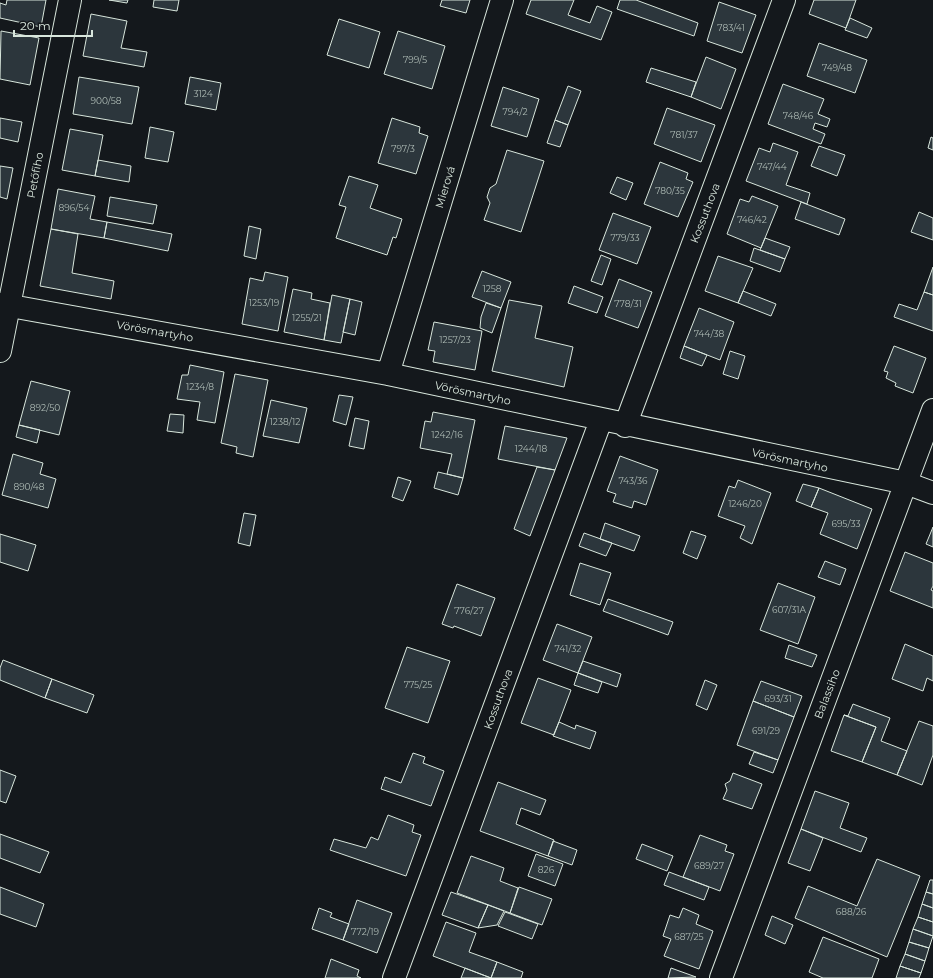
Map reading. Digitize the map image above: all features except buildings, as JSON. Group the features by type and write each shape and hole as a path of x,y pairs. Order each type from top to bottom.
{"street":[{"name":"Petőfiho","path":"0,351 5,305 70,0"},
{"name":"Mierová","path":"388,374 502,0"},
{"name":"Kossuthova","path":"625,426 784,0"},
{"name":"Vörösmartyho","path":"5,305 388,374 625,426 906,484 933,493"},
{"name":"Balassiho","path":"720,978 933,410"},
{"name":"Kossuthova","path":"394,978 601,420"}]}
